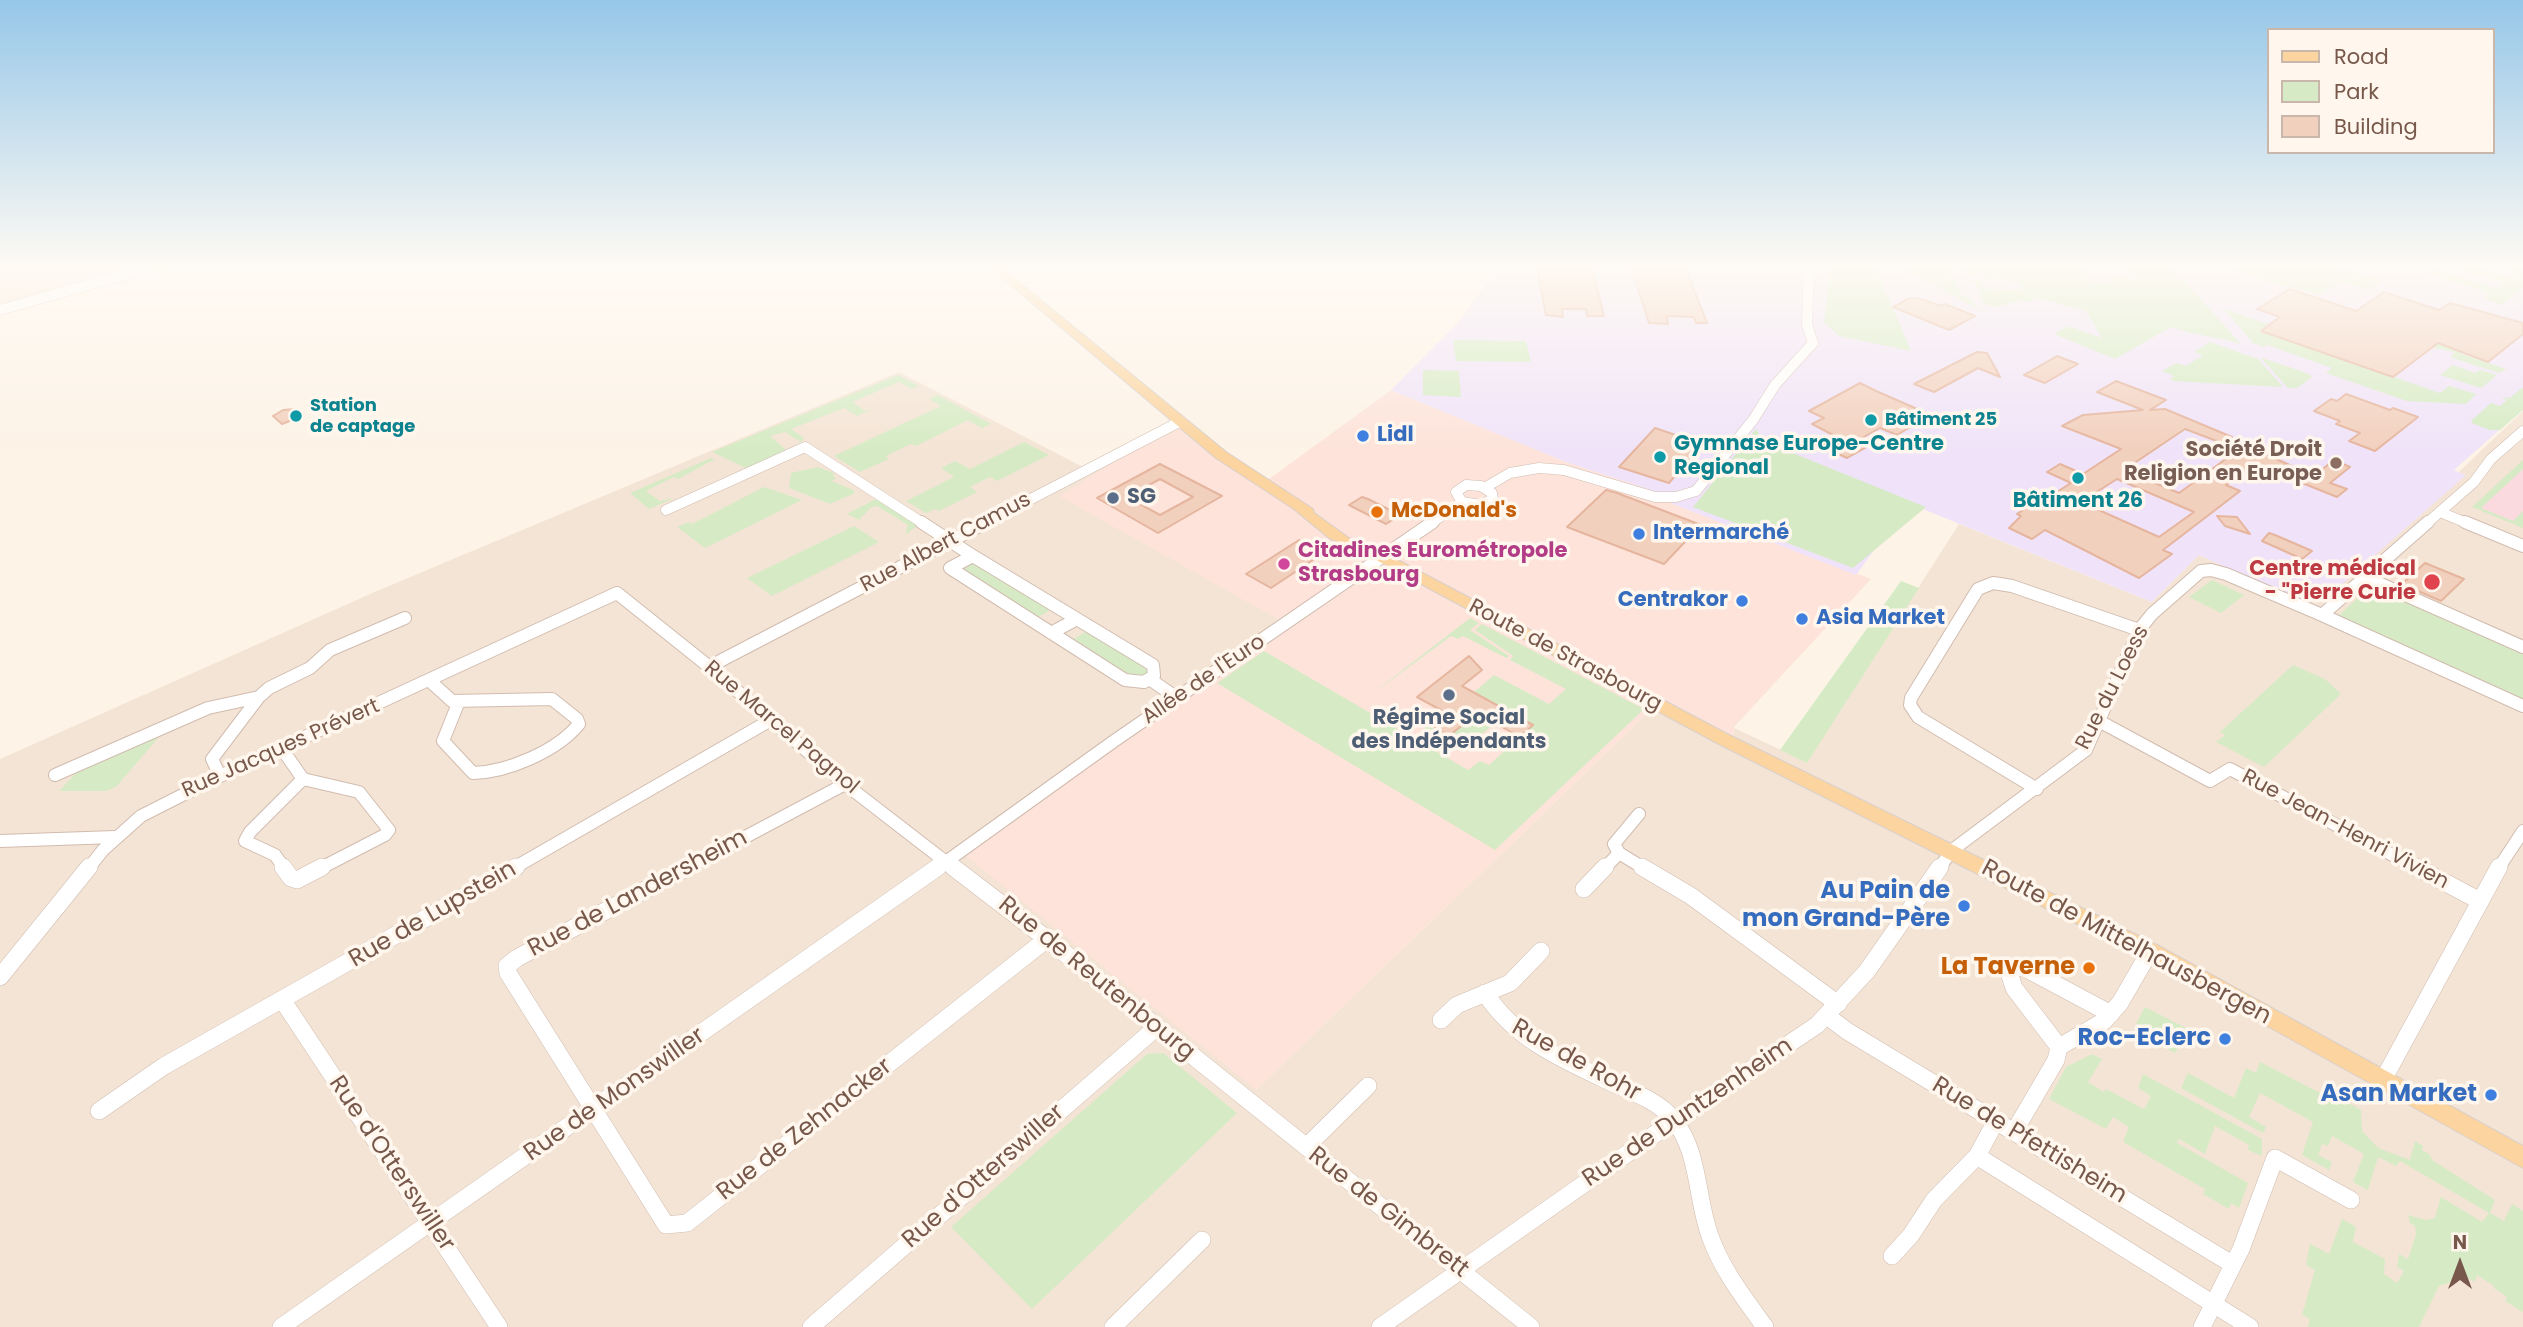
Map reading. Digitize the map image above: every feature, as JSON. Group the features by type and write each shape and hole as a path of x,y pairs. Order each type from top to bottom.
{"main road":[{"name":"Route de Strasbourg","path":"1067,326 1221,455 1301,509 1314,521 1354,545 1723,739"},
{"name":"Route de Mittelhausbergen","path":"1723,739 1951,852 1989,865 2523,1158"}],"street":[{"name":"Allée de l'Euro","path":"1486,487 1516,471 1553,468 1589,475 1649,496 1677,498 1689,495 1704,481 1753,420 1775,385 1810,348 1813,336 1808,326"},
{"name":"Rue Albert Camus","path":"712,669 720,661 1181,421"},
{"path":"2322,615 2474,482 2491,459 2523,431"},
{"path":"666,510 805,447 950,541 1153,665 1155,672 1151,680"},
{"name":"Allée de l'Euro","path":"1471,484 1486,487 1492,493 1491,501 1481,505 1462,502 1456,496 1462,486 1471,484"},
{"name":"Allée de l'Euro","path":"947,860 1377,555 1462,502"},
{"path":"2440,512 2523,546"},
{"path":"973,555 950,568 1125,680 1137,683 1151,680 1177,698"},
{"name":"Rue du Loess","path":"1951,852 2086,750 2139,630 2152,614 2201,571 2211,570 2322,615 2523,706"},
{"path":"2367,578 2523,647"},
{"path":"2037,789 1918,717 1910,705 1911,698 1978,589 1993,583 2012,586 2139,630"},
{"name":"Rue Marcel Pagnol","path":"617,593 712,669 758,708 769,721 845,783 947,860"},
{"name":"Rue Jacques Prévert","path":"0,977 115,837 156,807 617,593"},
{"path":"220,776 212,759 259,697 269,688 310,668 330,650 405,618"},
{"path":"1051,633 1077,619"},
{"path":"430,681 446,698 459,701 552,699 577,719 579,724 567,738 501,769 479,774 474,773 443,740 459,701"},
{"path":"55,775 208,708 259,697"},
{"name":"Rue de Lupstein","path":"99,1111 164,1066 283,1001 769,721"},
{"name":"Rue Jean-Henri Vivien","path":"2099,721 2210,781 2230,769 2480,901"},
{"path":"282,749 303,779 359,792 389,830 385,835 297,880 291,878 275,855 245,841 250,832 303,779"},
{"name":"Rue de Landersheim","path":"593,1110 508,973 510,962 845,783"},
{"path":"1639,814 1614,844 1619,853 1691,896 1832,1010"},
{"path":"2383,1080 2503,860 2523,831"},
{"path":"0,841 115,837"},
{"name":"Rue de Duntzenheim","path":"1380,1327 1460,1269 1801,1036 1832,1010 1867,971 1951,852"},
{"path":"1584,889 1619,853"},
{"name":"Rue de Reutenbourg","path":"947,860 1246,1098"},
{"name":"Rue de Monswiller","path":"281,1327 947,860"},
{"name":"Rue de Zehnacker","path":"593,1110 666,1225 687,1223 1047,939"},
{"path":"1441,1020 1457,1005 1510,983 1541,951"},
{"path":"2059,1047 2104,1021 2111,1014 2150,951"},
{"path":"2014,1132 2056,1060 2059,1047 2051,1031 2011,984 2008,969 2023,967 2111,1014"},
{"name":"Rue de Rohr","path":"1486,993 1503,1021 1528,1038 1657,1105 1675,1121"},
{"name":"Rue d'Otterswiller","path":"283,1001 499,1327"},
{"name":"Rue de Pfettisheim","path":"1832,1010 1847,1031 2232,1264"},
{"name":"Rue d'Otterswiller","path":"811,1327 1157,1027"},
{"path":"1306,1147 1368,1086"},
{"name":"Rue de Gimbrett","path":"1246,1098 1531,1327"},
{"path":"1675,1121 1692,1156 1710,1237 1726,1270 1765,1327"},
{"path":"1892,1256 1911,1235 1934,1200 1977,1156 1996,1121"},
{"name":"Rue de Pfettisheim","path":"1977,1156 2250,1327"},
{"path":"2202,1327 2232,1264 2275,1157 2351,1200"},
{"path":"1113,1327 1202,1240"}],"shaded area":[{"path":"1455,326 2523,326 2523,409 2454,470 2466,475 2324,600 2312,602 2295,599 2199,555 2152,602 1908,503 1856,575 1673,504 1648,489 1566,462 1391,390"},
{"path":"899,372 1085,468 1175,425 1371,559 1256,1090 1653,708 1732,746 1734,728 1807,762 1959,524 2152,602 2199,555 2295,599 2324,600 2523,411 2523,1327 0,1327 0,759 377,591"},
{"path":"1391,390 1566,462 1648,489 1673,504 1871,579 1734,727 1732,747 1653,708 1256,1090 957,849 1281,621 1059,496 1175,425 1188,421 1265,482"},
{"path":"2522,461 2523,528 2472,507"}],"green space":[{"path":"1828,326 1900,326 1911,351 1839,336"},
{"path":"2068,326 2102,338 2095,326 2225,326 2241,344 2171,327 2115,359 2054,334"},
{"path":"2238,326 2270,326 2262,331 2440,393 2449,386 2476,394 2466,404 2407,401 2326,373 2332,368 2267,345 2264,347 2253,343"},
{"path":"1453,340 1526,341 1531,362 1456,361"},
{"path":"2443,340 2462,354 2506,369 2499,373 2450,357 2455,352 2433,348"},
{"path":"2210,342 2258,359 2283,387 2173,381 2170,379 2174,376 2162,371 2176,363 2186,366 2203,355 2194,352"},
{"path":"2260,357 2312,377 2297,388 2288,388"},
{"path":"2453,365 2475,373 2480,370 2497,375 2481,388 2440,375"},
{"path":"1423,370 1459,371 1461,397 1423,395"},
{"path":"898,375 919,386 912,389 899,382 852,402 865,411 874,408 857,416 844,408 791,429 804,438 801,442 785,432 770,436 786,450 799,447 750,470 712,452"},
{"path":"2523,387 2523,410 2500,430 2490,430 2472,423 2471,421 2491,403 2500,406 2507,400 2500,397 2510,398"},
{"path":"938,395 991,424 982,428 968,420 916,446 911,444 886,456 889,459 860,472 834,456 941,406 929,399"},
{"path":"1756,429 1763,441 1926,507 1853,568 1693,507"},
{"path":"1024,442 1049,455 997,481 990,477 970,487 977,492 939,511 935,509 926,513 906,501 954,477 941,468 955,461 970,469"},
{"path":"711,458 715,459 678,479 674,477 646,491 660,501 675,498 649,509 630,493"},
{"path":"2523,460 2523,469 2481,508 2513,521 2523,511 2523,528 2472,507"},
{"path":"818,467 834,473 836,478 832,481 855,493 830,504 789,488 791,473"},
{"path":"764,487 802,500 705,548 677,527 689,522 692,524"},
{"path":"876,499 918,525 905,535 908,525 877,506 870,508 859,520 847,514"},
{"path":"854,526 879,542 772,596 747,578"},
{"path":"975,562 1053,608 1035,619 964,572 963,569"},
{"path":"2212,580 2244,595 2221,613 2189,597"},
{"path":"1901,581 1919,588 1807,763 1780,750"},
{"path":"2373,584 2523,651 2523,701 2337,617"},
{"path":"1470,618 1479,623 1470,630 1509,656 1506,658 1463,636 1458,639 1451,636 1372,694"},
{"path":"1482,624 1642,708 1642,711 1495,850 1217,683 1264,651 1468,770 1480,761 1489,765 1520,737 1528,734 1526,732 1532,726 1473,693 1494,675 1549,704 1566,689 1510,660 1513,656 1475,630"},
{"path":"1084,628 1148,666 1149,672 1145,676 1131,679 1066,638 1076,638 1084,633"},
{"path":"2293,665 2325,679 2341,694 2264,767 2216,742 2225,735 2220,732"},
{"path":"1477,713 1495,723 1468,746 1453,737 1447,742 1424,728 1428,726 1450,735"},
{"path":"164,731 116,787 106,791 59,791 78,771"},
{"path":"2145,1007 2188,1029 2175,1053 2145,1037 2149,1030 2136,1024"},
{"path":"1163,1053 1237,1113 1032,1309 951,1227 1147,1054"},
{"path":"2092,1054 2102,1059 2088,1082 2104,1092 2106,1089 2144,1109 2151,1096 2138,1088 2143,1074 2262,1139 2262,1156 2248,1150 2249,1145 2215,1126 2205,1154 2179,1139 2177,1143 2248,1183 2239,1208 2231,1203 2229,1209 2203,1194 2205,1189 2123,1142 2129,1127 2113,1117 2106,1129 2049,1099 2066,1067"},
{"path":"2260,1062 2328,1097 2331,1093 2361,1110 2362,1131 2378,1148 2410,1160 2415,1141 2423,1146 2422,1150 2429,1154 2432,1160 2495,1200 2490,1213 2504,1221 2512,1204 2523,1211 2523,1312 2505,1301 2507,1297 2477,1275 2475,1282 2466,1277 2439,1286 2419,1327 2308,1327 2310,1319 2302,1315 2315,1270 2306,1265 2310,1244 2329,1254 2342,1219 2356,1227 2353,1242 2385,1259 2384,1274 2397,1283 2404,1271 2397,1267 2399,1254 2408,1259 2416,1234 2415,1226 2410,1223 2408,1215 2426,1220 2435,1218 2441,1197 2482,1222 2489,1213 2400,1161 2396,1166 2378,1157 2368,1190 2353,1182 2364,1154 2332,1136 2328,1146 2322,1144 2318,1155 2332,1162 2329,1170 2302,1155 2313,1122 2260,1093 2249,1117 2266,1127 2263,1133 2181,1088 2188,1073 2234,1098 2246,1068 2256,1073"}],"building":[{"path":"1939,326 1957,326 1949,330"},
{"path":"2268,326 2523,326 2523,334 2488,362 2438,343 2393,377 2261,331"},
{"path":"1977,352 1987,353 2000,377 1978,368 1934,392 1914,384"},
{"path":"2057,356 2078,364 2045,383 2024,375"},
{"path":"2116,381 2166,400 2150,410 2165,409 2232,437 2222,443 2185,429 2124,470 2179,493 2245,445 2314,476 2334,460 2350,467 2330,483 2347,489 2337,497 2255,464 2226,485 2240,491 2163,550 2172,554 2139,578 2045,530 2032,539 2009,528 2021,516 2017,514 2045,495 2049,497 2071,483 2047,472 2060,464 2083,474 2121,449 2062,426 2083,415 2143,410 2097,392","holes":["2117,479 2194,512 2159,537 2081,502"]},
{"name":"Bâtiment 25","path":"1860,383 1931,415 1897,435 1880,428 1853,443 1865,448 1847,458 1821,446 1837,437 1812,424 1824,418 1809,411"},
{"path":"2346,394 2418,417 2375,451 2349,441 2360,433 2336,424 2340,421 2314,411 2331,399 2337,401"},
{"name":"Station de captage","path":"296,409 302,416 282,424 273,416 283,410"},
{"name":"Gymnase Europe-Centre Regional","path":"1655,428 1702,444 1669,483 1619,467"},
{"name":"SG","path":"1160,464 1222,496 1158,533 1097,498","holes":["1160,479 1193,497 1160,515 1127,497"]},
{"name":"Intermarché","path":"1606,490 1701,525 1664,564 1567,527"},
{"name":"McDonald's","path":"1362,497 1400,515 1386,524 1349,505"},
{"path":"2217,516 2237,517 2250,534 2225,526"},
{"path":"2269,533 2312,551 2302,559 2262,541"},
{"name":"Citadines Eurométropole Strasbourg","path":"1299,540 1322,554 1271,588 1246,574"},
{"name":"Centre médical - \"Pierre Curie","path":"2425,563 2464,579 2441,601 2402,584"},
{"name":"Régime Social des Indépendants","path":"1469,656 1482,670 1462,686 1533,725 1520,737 1477,713 1449,736 1431,725 1446,713 1417,697"}],"place":[{"name":"Station de captage","path":"296,416"},
{"name":"Bâtiment 25","path":"1871,420"},
{"name":"Lidl","path":"1363,436"},
{"name":"Gymnase Europe-Centre Regional","path":"1660,457"},
{"name":"Société Droit Religion en Europe","path":"2336,463"},
{"name":"Bâtiment 26","path":"2078,478"},
{"name":"SG","path":"1113,498"},
{"name":"McDonald's","path":"1377,512"},
{"name":"Intermarché","path":"1639,534"},
{"name":"Citadines Eurométropole Strasbourg","path":"1284,564"},
{"name":"Centre médical - \"Pierre Curie","path":"2432,582"},
{"name":"Centrakor","path":"1742,601"},
{"name":"Asia Market","path":"1802,619"},
{"name":"Régime Social des Indépendants","path":"1449,695"},
{"name":"Au Pain de mon Grand-Père","path":"1964,906"},
{"name":"La Taverne","path":"2089,968"},
{"name":"Roc-Eclerc","path":"2225,1039"},
{"name":"Asan Market","path":"2491,1095"}]}
